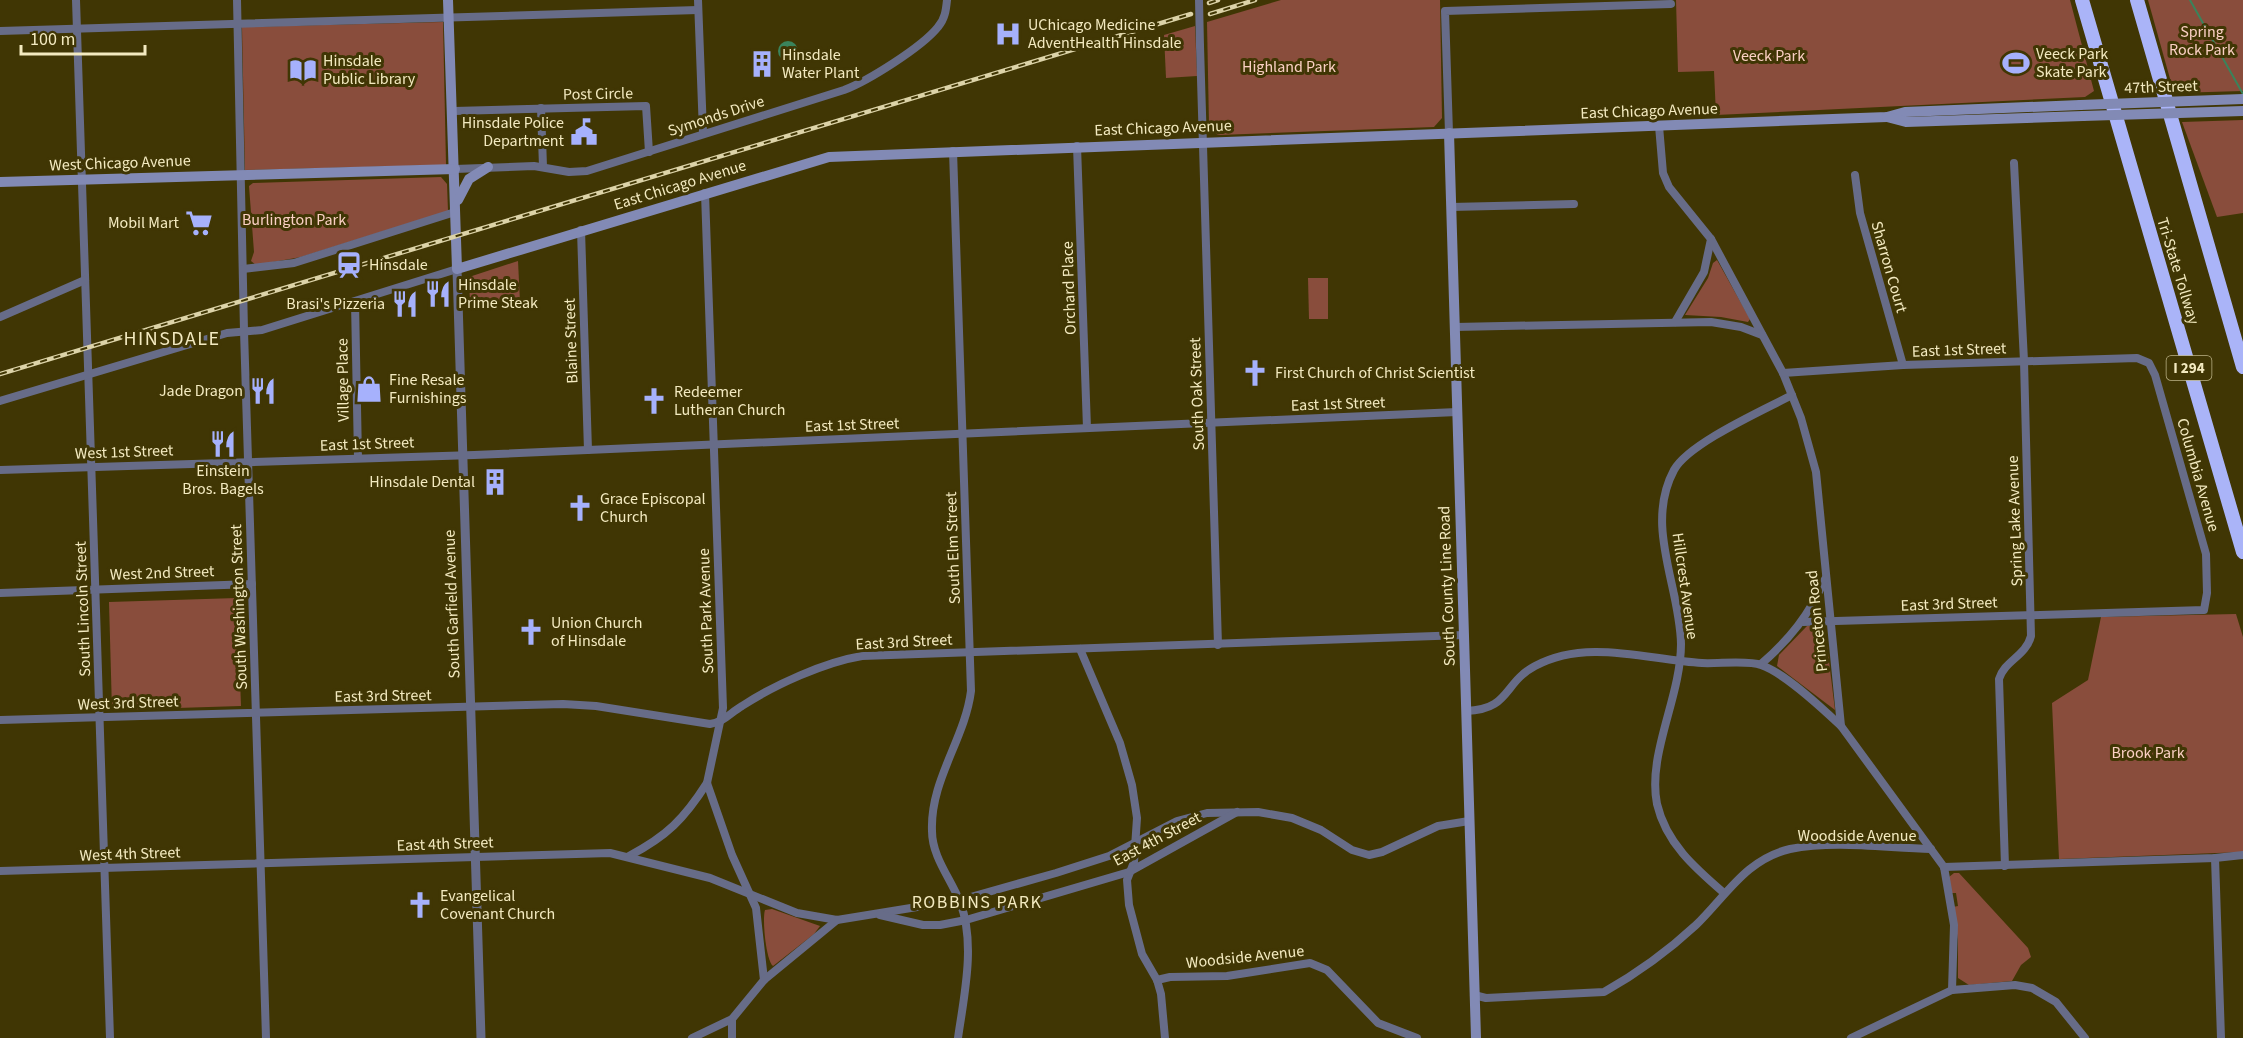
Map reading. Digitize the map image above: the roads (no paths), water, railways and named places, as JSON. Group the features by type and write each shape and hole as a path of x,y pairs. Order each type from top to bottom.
{"highway":[{"name":"Tri-State Tollway","path":"2082,0 2243,552"},
{"path":"2137,0 2243,367"}],"main road":[{"name":"South Garfield Avenue","path":"448,0 454,111 457,269"},
{"name":"47th Street","path":"2081,110 2243,99"},
{"name":"East Chicago Avenue","path":"457,269 829,157 1887,117 1905,112 2081,110"},
{"name":"47th Street","path":"2081,110 2243,111"},
{"name":"South County Line Road","path":"1449,133 1476,1038"},
{"path":"455,212 466,183 473,175 488,167"},
{"path":"240,175 455,169"},
{"name":"West Chicago Avenue","path":"0,182 240,175"}],"street":[{"name":"South Lincoln Street","path":"76,0 110,1038"},
{"name":"South Washington Street","path":"237,0 244,331 266,1038"},
{"path":"698,0 703,132"},
{"name":"Symonds Drive","path":"455,169 543,166 569,172 586,171 690,139 703,132 856,86 931,34 943,21 947,0"},
{"name":"South Oak Street","path":"1198,0 1218,645"},
{"path":"1449,133 1445,11 1671,4"},
{"path":"0,31 698,10"},
{"name":"Post Circle","path":"454,111 646,106 649,152"},
{"name":"Post Circle","path":"541,108 543,166"},
{"name":"Princeton Road","path":"1659,126 1663,173 1669,187 1711,239 1783,373 1801,418 1816,472 1841,726"},
{"name":"Orchard Place","path":"1077,146 1087,428"},
{"name":"South Elm Street","path":"953,151 970,702 943,774 932,821 935,847 960,900 966,920 966,970 958,1038"},
{"name":"Spring Lake Avenue","path":"2005,866 1999,679 2000,674 2029,644 2031,615 2024,361 2014,163"},
{"name":"Sharron Court","path":"1855,175 1860,213 1903,365"},
{"name":"South Park Avenue","path":"705,193 712,445 723,693 721,723 707,783"},
{"path":"1451,207 1574,204"},
{"path":"243,269 294,263 455,212"},
{"name":"Blaine Street","path":"581,230 588,450"},
{"path":"1675,322 1704,272 1711,239"},
{"path":"0,401 227,333 262,330 457,269"},
{"name":"South Garfield Avenue","path":"457,269 481,1038"},
{"path":"0,317 85,280"},
{"name":"Village Place","path":"355,302 358,458"},
{"path":"1455,327 1711,322 1741,327 1762,334"},
{"name":"East 1st Street","path":"1783,373 1793,370 1903,365 2137,358"},
{"name":"Columbia Avenue","path":"2137,358 2149,363 2155,375 2206,554 2207,593 2204,609"},
{"name":"Hillcrest Avenue","path":"1724,893 1681,853 1669,835 1657,803 1656,765 1674,699 1680,662 1680,624 1662,534 1666,491 1675,469 1684,457 1716,436 1792,395"},
{"name":"East 1st Street","path":"248,462 712,445 1457,412"},
{"name":"West 1st Street","path":"0,470 248,462"},
{"path":"1761,664 1787,641 1803,622 1825,578"},
{"name":"West 2nd Street","path":"0,592 252,584"},
{"name":"East 3rd Street","path":"1803,622 2204,609"},
{"name":"East 3rd Street","path":"256,713 580,704 695,723 721,723 741,706 759,697 802,676 854,657 969,651 1218,645 1464,635"},
{"path":"1080,649 1127,764 1137,818 1134,862 1129,872 1127,889 1135,932 1142,954 1157,980 1165,1038"},
{"path":"1466,711 1490,708 1535,666 1559,657 1611,651 1680,662 1761,664 1801,691 1841,726 1944,867 1954,925 1952,990"},
{"name":"West 3rd Street","path":"0,720 256,713"},
{"path":"629,856 661,838 674,827 707,783"},
{"path":"707,783 732,855 756,908 764,980"},
{"name":"East 4th Street","path":"875,914 924,925 966,920 1129,872 1240,811"},
{"name":"East 4th Street","path":"261,863 610,853 710,878 797,913 837,920 960,900 1056,873 1118,852 1192,816 1240,811 1292,818 1321,830 1352,850 1370,855 1388,850 1438,826 1469,821"},
{"name":"Woodside Avenue","path":"1474,995 1486,998 1604,992 1673,944 1697,924 1750,867 1788,850 1809,846 1931,849"},
{"path":"1944,867 2215,858 2243,855"},
{"path":"2215,858 2221,1038"},
{"name":"West 4th Street","path":"0,871 261,863"},
{"path":"693,1038 732,1019 764,980 837,920"},
{"name":"Woodside Avenue","path":"1157,980 1170,977 1227,976 1310,963 1327,970 1378,1023 1417,1038"},
{"path":"1851,1038 1952,990 2015,985 2032,988 2056,1002 2085,1038"},
{"path":"732,1019 732,1038"}],"waterway":[{"path":"2190,0 2243,94"}],"railway":[{"path":"1209,3 1218,0"},
{"path":"1210,14 1255,0"},
{"path":"0,374 1191,14"}],"place":[{"name":"UChicago Medicine AdventHealth Hinsdale","path":"1008,34"},
{"name":"Veeck Park Skate Park","path":"2016,63"},
{"name":"Hinsdale Water Plant","path":"762,64"},
{"name":"Hinsdale Public Library","path":"303,70"},
{"name":"Hinsdale Police Department","path":"584,132"},
{"name":"Mobil Mart","path":"199,223"},
{"name":"Hinsdale","path":"349,265"},
{"name":"Hinsdale Prime Steak","path":"438,294"},
{"name":"Brasi's Pizzeria","path":"405,304"},
{"name":"First Church of Christ Scientist","path":"1255,373"},
{"name":"Fine Resale Furnishings","path":"369,389"},
{"name":"Jade Dragon","path":"263,391"},
{"name":"Redeemer Lutheran Church","path":"654,401"},
{"name":"Einstein Bros. Bagels","path":"223,444"},
{"name":"Hinsdale Dental","path":"495,482"},
{"name":"Grace Episcopal Church","path":"580,508"},
{"name":"Union Church of Hinsdale","path":"531,632"},
{"name":"Evangelical Covenant Church","path":"420,905"}],"district":[{"name":"HINSDALE","path":"172,339"},
{"name":"ROBBINS PARK","path":"977,902"}],"park label":[{"name":"Spring Rock Park","path":"2202,41"},
{"name":"Veeck Park","path":"1769,56"},
{"name":"Highland Park","path":"1289,67"},
{"name":"Burlington Park","path":"294,220"},
{"name":"Brook Park","path":"2148,753"}]}
